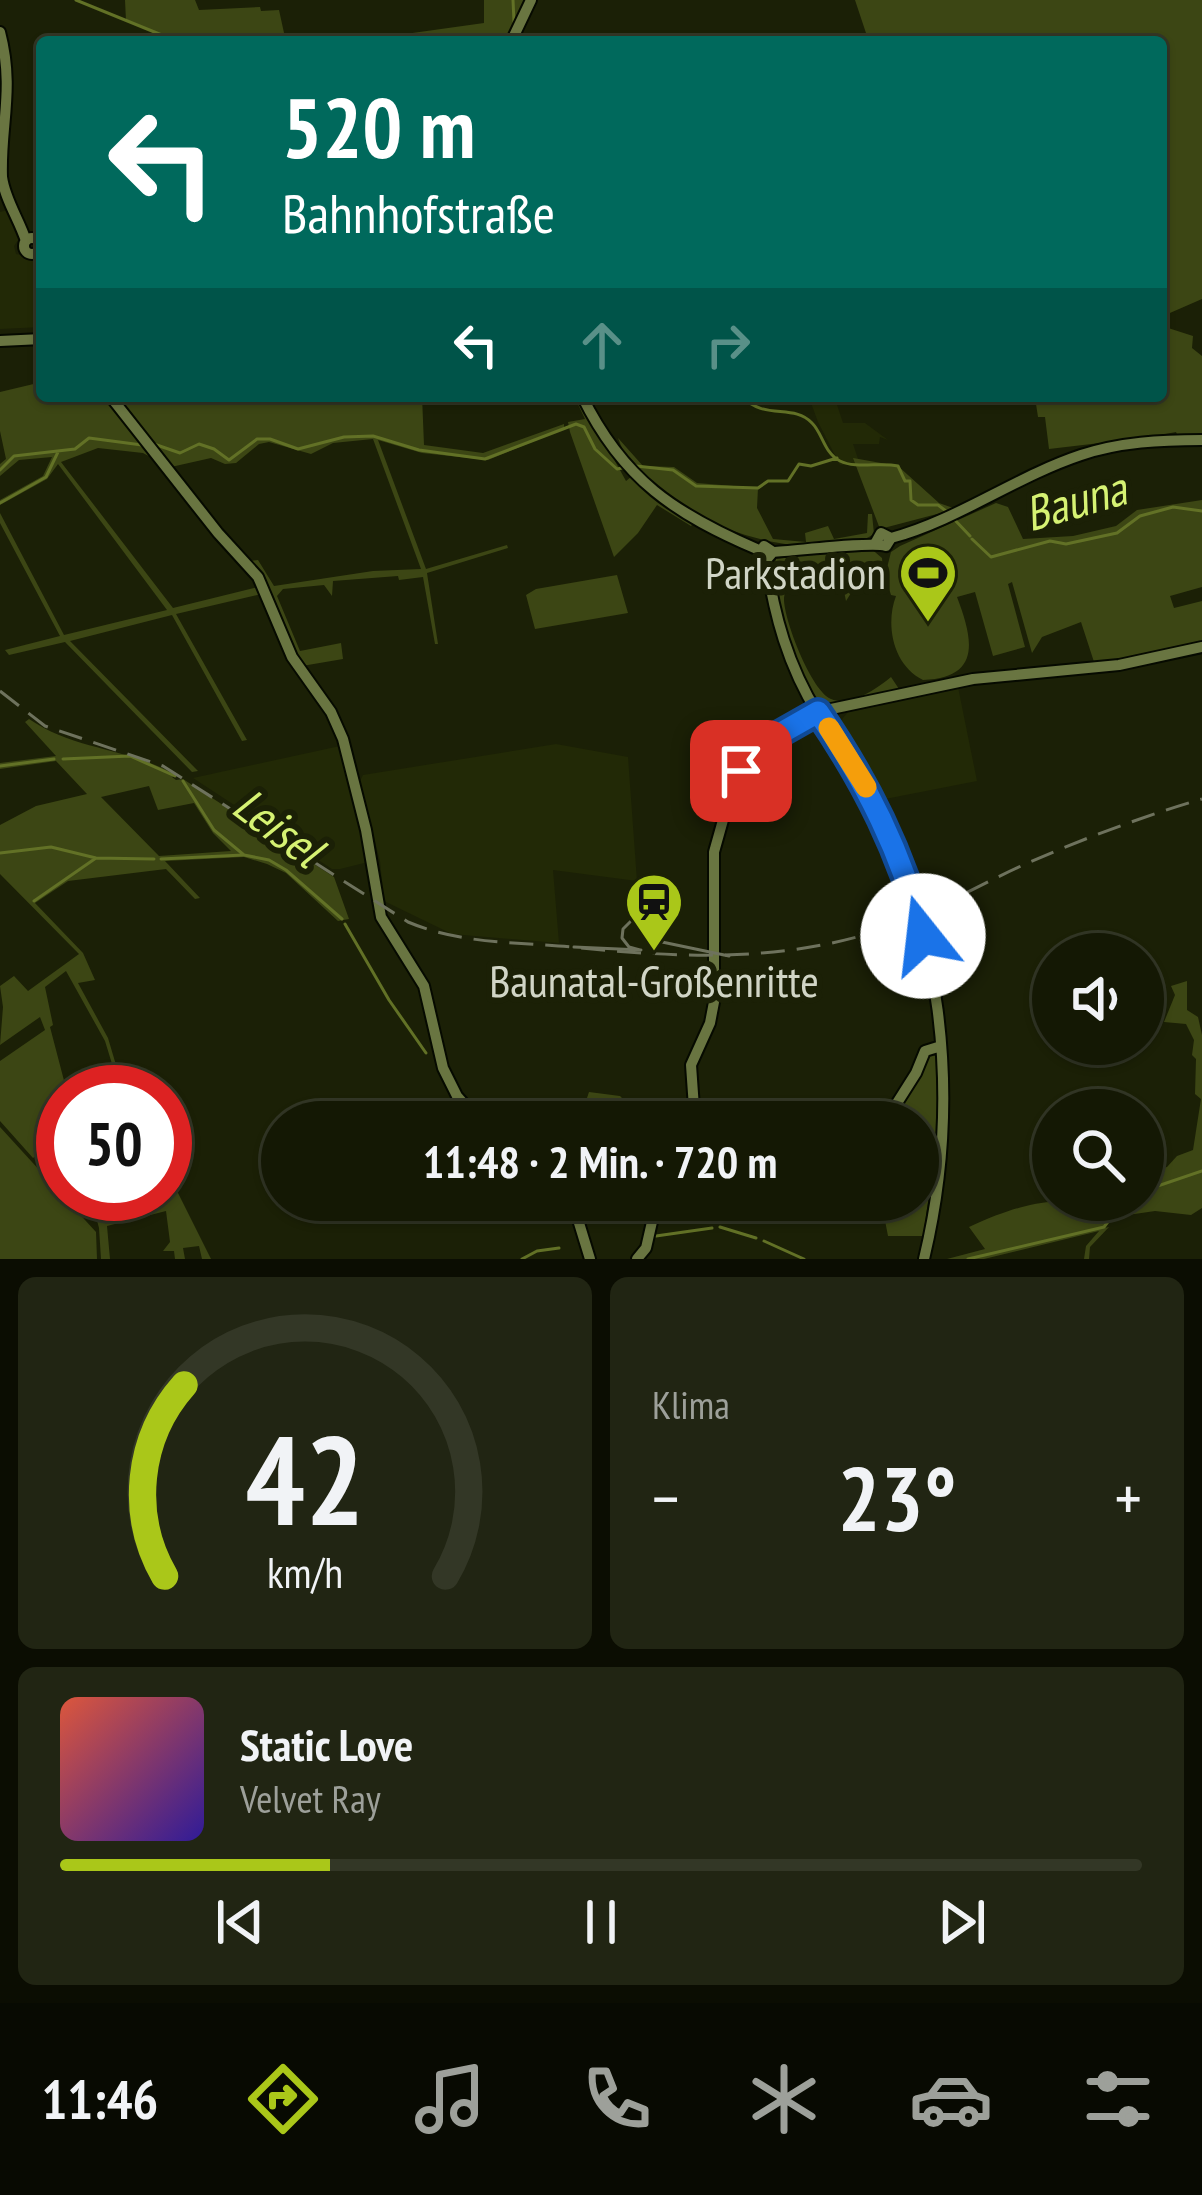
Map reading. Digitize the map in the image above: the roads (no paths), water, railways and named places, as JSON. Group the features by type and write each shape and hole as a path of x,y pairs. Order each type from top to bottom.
{"street":[{"path":"514,36 531,0"},
{"path":"0,32 8,89 1,172 11,208 36,246"},
{"path":"0,340 36,339"},
{"path":"115,402 258,577 300,668 331,712 343,739 369,843 381,917 424,986 443,1068 461,1101"},
{"path":"586,402 634,474 688,518 766,554 876,542 886,546 891,538 1082,454 1115,446 1202,440"},
{"path":"766,554 779,629 806,693 860,776 901,859 930,965 942,1049 940,1179 924,1259"},
{"path":"694,1101 692,1065 714,1002 714,852 736,774 765,742 819,715 974,679 1119,665 1202,646"},
{"path":"802,721 808,710 806,693"},
{"path":"834,735 832,717 840,709"},
{"path":"896,1101 922,1058 942,1049"},
{"path":"578,1221 590,1259"},
{"path":"637,1259 646,1248 652,1221"}],"waterway":[{"name":"Bauna","path":"76,0 164,36"},
{"path":"513,0 514,22"},
{"name":"Bauna","path":"749,402 804,417 840,461 898,466 905,481 910,481 911,500 946,511"},
{"path":"151,443 180,453 199,444 229,460 257,439 298,449 344,437 373,436 419,450 485,459 576,424 584,427 595,449 617,469 627,467"},
{"path":"0,470 14,456 75,449 89,438 142,445"},
{"path":"0,503 46,477 58,452"},
{"path":"636,466 673,470 696,486 758,488 768,481 788,481 799,464 811,466 837,458"},
{"name":"Bauna","path":"972,539 991,557 1050,541 1066,544 1117,533 1140,516 1173,507 1202,511"},
{"name":"Bauna","path":"953,518 970,536"},
{"name":"Leisel","path":"63,759 130,756 175,776"},
{"name":"Leisel","path":"0,766 54,759"},
{"name":"Leisel","path":"183,781 214,830 244,855 269,860 286,870 342,919"},
{"path":"0,853 51,847 96,858 154,859"},
{"path":"161,859 243,855"},
{"path":"34,901 96,858"},
{"name":"Leisel","path":"345,924 426,1053"},
{"name":"Leisel","path":"1164,1184 1202,1171"},
{"name":"Leisel","path":"968,1259 1104,1227 1108,1221"},
{"name":"Leisel","path":"720,1227 756,1238"},
{"path":"656,1236 712,1228"},
{"name":"Leisel","path":"764,1241 804,1259"},
{"path":"522,1259 559,1248"}],"tram line":[{"path":"640,950 629,947 622,938 632,920 644,922 662,942 729,956"},
{"path":"574,947 641,950"}],"railway":[{"path":"0,691 45,726 163,766 408,922 488,941 684,955 759,953 834,943 932,910 1072,844 1202,799"}],"place":[{"name":"Parkstadion","path":"928,624"},
{"name":"Baunatal-Großenritte","path":"654,953"}]}
